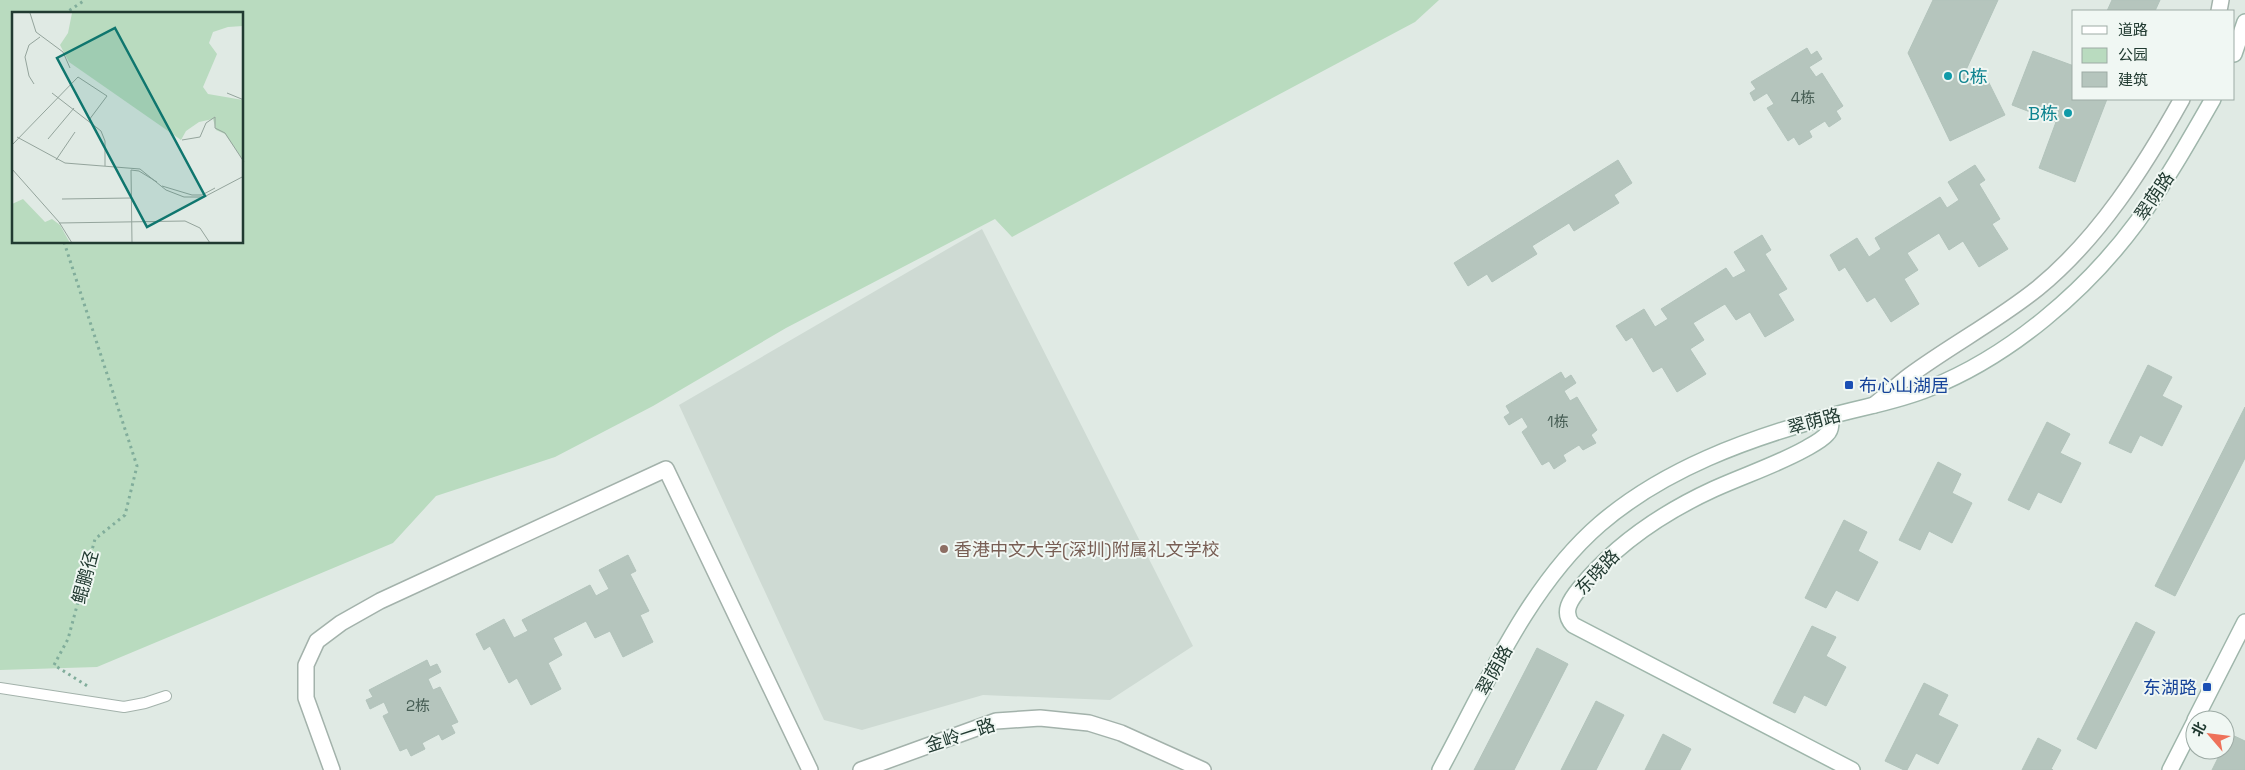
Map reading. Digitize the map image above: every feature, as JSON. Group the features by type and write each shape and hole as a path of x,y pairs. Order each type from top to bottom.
{"street":[{"path":"2235,51 2245,22"},
{"path":"1874,405 1908,376 2038,287 2068,260 2094,232 2123,194 2164,132 2181,100"},
{"name":"翠荫路","path":"1440,770 1525,614 1558,569 1601,524 1641,496 1704,459 1780,431 1930,388 2012,345 2051,313 2111,253 2135,224 2167,178 2212,100"},
{"name":"东晓路","path":"1830,416 1831,426 1828,434 1815,443 1774,465 1714,489 1682,506 1623,545 1593,572 1572,598 1567,614 1573,624 1852,770"},
{"path":"332,770 306,698 306,665 317,641 341,623 380,601 666,469 810,770"},
{"path":"2200,710 2245,622"},
{"name":"金岭一路","path":"860,770 996,721 1040,718 1089,723 1121,733 1203,770"},
{"path":"2170,770 2185,740"}],"lane":[{"path":"0,688 124,707 145,704 166,696"}],"path":[{"path":"67,12 85,0"},
{"name":"鲲鹏径","path":"65,244 137,466 125,514 95,539 68,640 54,666 94,690"}],"shaded area":[{"name":"香港中文大学(深圳)附属礼文学校","path":"982,229 1193,646 1110,700 983,695 862,730 824,720 679,405"}],"green space":[{"path":"0,0 1439,0 1415,22 1012,237 995,219 786,328 653,406 555,457 436,496 393,543 97,667 0,670"}],"building":[{"name":"C栋","path":"1933,0 1998,0 1966,70 1988,81 2005,115 1950,141 1908,53"},
{"path":"2112,0 2160,0 2155,10 2107,10"},
{"path":"1807,48 1811,55 1817,51 1822,59 1809,67 1816,77 1822,73 1843,106 1836,111 1841,119 1829,127 1825,121 1809,131 1812,137 1799,145 1794,137 1788,141 1767,108 1774,104 1767,93 1754,101 1750,93 1756,89 1751,82"},
{"name":"B栋","path":"2033,51 2072,65 2072,100 2107,100 2075,182 2039,168 2056,122 2012,105"},
{"path":"1618,160 1632,183 1614,195 1619,203 1574,231 1569,223 1532,246 1537,254 1492,282 1487,274 1468,286 1454,263"},
{"path":"1975,165 1985,180 1979,184 2000,219 1992,224 2008,249 1979,267 1963,241 1949,250 1939,233 1907,253 1918,270 1904,279 1919,304 1891,322 1875,297 1867,302 1845,267 1839,271 1830,255 1857,238 1869,257 1881,249 1875,238 1940,197 1947,208 1959,200 1948,182"},
{"path":"1762,235 1771,250 1765,254 1787,289 1778,294 1794,320 1765,337 1750,312 1736,320 1725,304 1693,323 1704,340 1690,349 1706,374 1677,392 1662,367 1653,372 1632,337 1626,341 1616,326 1644,309 1655,327 1668,319 1661,309 1726,268 1733,278 1746,271 1734,252"},
{"path":"2148,365 2172,377 2162,396 2182,406 2162,446 2140,435 2131,453 2109,443"},
{"path":"1561,372 1565,379 1571,375 1576,383 1564,391 1570,401 1577,397 1597,430 1591,435 1596,443 1583,450 1579,445 1563,455 1566,461 1554,469 1549,461 1542,465 1522,432 1528,427 1522,417 1509,425 1504,417 1510,413 1506,406"},
{"path":"2245,407 2245,458 2175,596 2155,586"},
{"path":"2047,422 2070,434 2060,453 2081,463 2061,503 2038,492 2029,510 2008,500"},
{"path":"1938,462 1961,474 1952,493 1972,503 1952,543 1929,531 1920,550 1899,540"},
{"path":"1844,520 1867,532 1858,551 1878,562 1858,601 1836,590 1826,608 1805,598"},
{"path":"628,555 636,571 630,574 649,611 640,615 653,642 623,657 610,631 595,638 586,621 553,638 562,655 548,663 561,689 531,705 517,678 509,683 490,646 484,650 476,634 504,619 514,638 528,631 522,620 590,585 596,596 609,589 599,570"},
{"path":"2136,622 2155,632 2096,749 2077,739"},
{"path":"1812,626 1836,637 1826,656 1846,667 1826,706 1804,695 1795,713 1773,703"},
{"path":"1537,648 1568,664 1514,770 1474,770"},
{"path":"427,660 430,667 437,664 441,672 428,679 433,690 440,687 458,722 451,725 455,733 442,740 439,734 422,743 425,749 411,756 407,748 400,751 383,716 389,713 384,702 370,709 366,700 373,697 369,690"},
{"path":"1924,683 1948,695 1938,715 1958,725 1938,764 1916,753 1907,770 1904,770 1885,761"},
{"path":"1596,701 1624,715 1596,770 1561,770"},
{"path":"1663,734 1691,749 1680,770 1645,770"},
{"path":"2235,736 2245,741 2245,770 2212,770 2217,760 2235,760"},
{"path":"2038,738 2061,750 2051,769 2053,770 2022,770"}],"place":[{"name":"C栋","path":"1948,76"},
{"name":"B栋","path":"2068,113"},
{"name":"布心山湖居","path":"1849,385"},
{"name":"香港中文大学(深圳)附属礼文学校","path":"944,549"},
{"name":"东湖路","path":"2207,687"}]}
